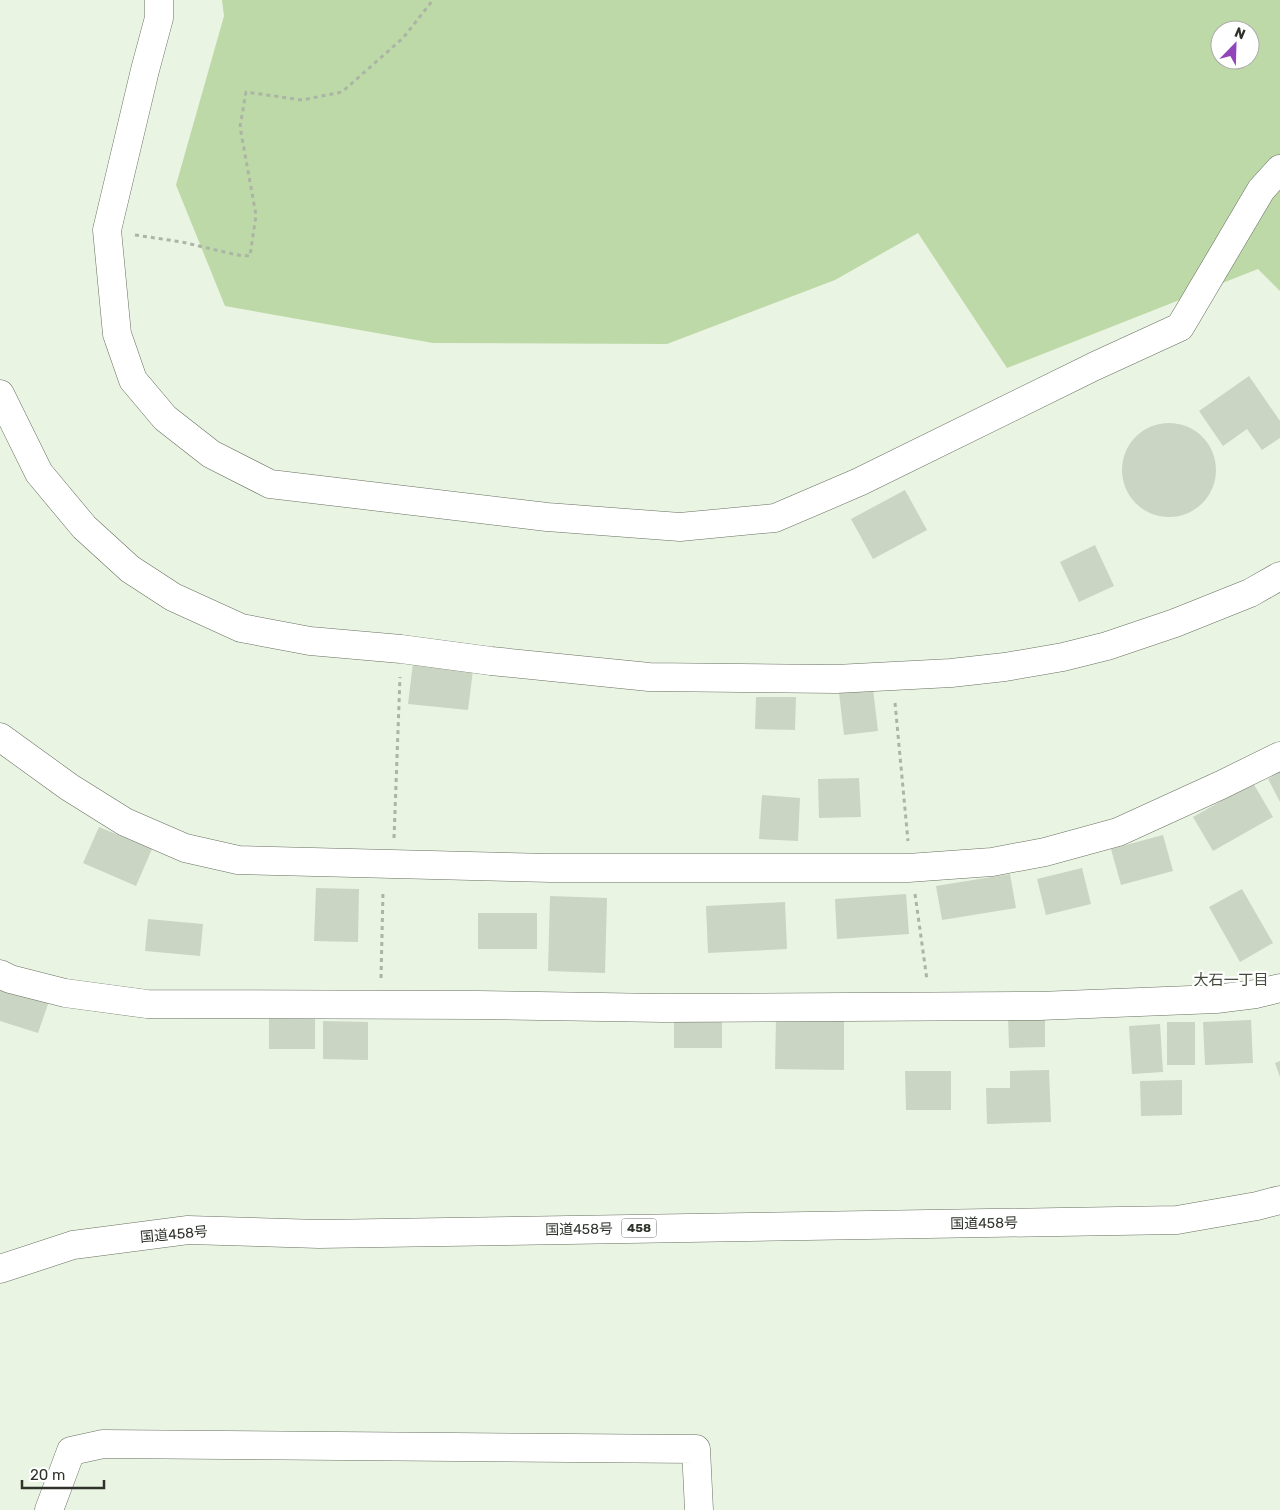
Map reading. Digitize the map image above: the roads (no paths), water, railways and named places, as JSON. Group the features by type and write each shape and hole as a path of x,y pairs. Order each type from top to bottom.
{"main road":[{"path":"159,0 159,18 107,230 117,334 133,380 165,418 211,454 270,484 547,517 680,527 775,518 860,482 1095,366 1180,327 1262,190 1280,169"},
{"path":"0,394 39,473 84,527 130,569 173,597 241,628 310,641 401,649 491,661 649,677 836,679 893,677 1005,667 1063,657 1107,646 1175,623 1242,597 1280,576"},
{"path":"0,737 69,787 125,822 185,848 238,860 552,868 911,868 992,862 1045,852 1118,832 1280,756"},
{"path":"0,974 10,979 65,993 147,1004 380,1004 664,1008 1040,1006 1207,999 1256,994 1280,988"},
{"name":"国道458号","path":"0,1269 73,1245 188,1230 319,1234 1177,1220 1258,1206 1280,1200"},
{"path":"49,1510 71,1451 103,1444 696,1449 699,1510"}],"district":[{"name":"大石一丁目","path":"1231,980"}]}
